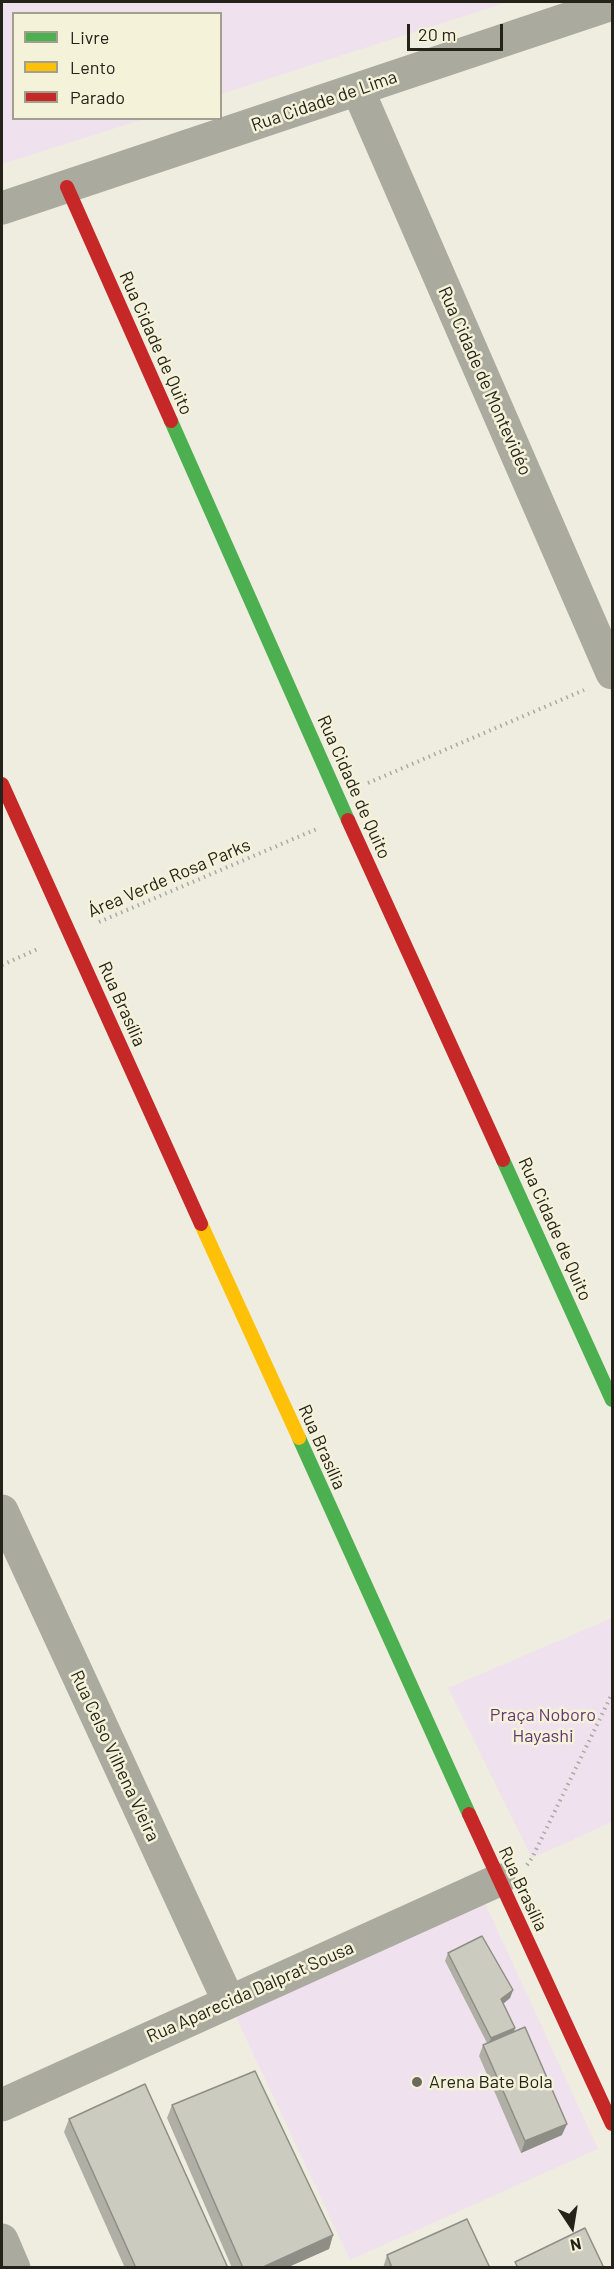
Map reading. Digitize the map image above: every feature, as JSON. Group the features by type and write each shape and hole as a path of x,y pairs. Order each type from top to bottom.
{"street":[{"name":"Rua Cidade de Lima","path":"2,208 612,4"},
{"name":"Rua Cidade de Montevidéo","path":"358,90 602,680"},
{"name":"Rua Cidade de Quito","path":"68,187 338,797 612,1400"},
{"name":"Rua Brasília","path":"2,784 501,1886 612,2124"},
{"name":"Rua Celso Vilhena Vieira","path":"2,1511 229,2002"},
{"name":"Rua Aparecida Dalprat Sousa","path":"2,2105 229,2002 501,1886"},
{"path":"2,2240 15,2268"}],"path":[{"path":"338,797 602,680"},
{"name":"Área Verde Rosa Parks","path":"2,965 347,816"},
{"path":"501,1886 532,1858 612,1694"}],"green space":[{"path":"2,2 508,2 222,94 222,12 12,12 12,120 141,120 2,164"},
{"name":"Praça Noboro Hayashi","path":"612,1618 612,1822 532,1858 448,1688"},
{"name":"Arena Bate Bola","path":"484,1901 598,2149 350,2260 235,2015"}],"building":[{"path":"482,1936 513,1990 501,1999 515,2028 491,2038 448,1953"},
{"path":"525,2027 567,2124 525,2141 483,2045"},
{"path":"255,2071 333,2235 261,2268 243,2268 172,2105"},
{"path":"145,2084 228,2268 136,2268 69,2119"},
{"path":"467,2219 490,2268 392,2268 387,2255"},
{"path":"585,2228 604,2268 518,2268 515,2262"}],"traffic: fast":[{"path":"171,421 348,820"},
{"path":"503,1160 612,1400"},
{"path":"299,1438 469,1814"}],"traffic: slow":[{"path":"201,1224 299,1438"}],"traffic: jam":[{"path":"67,187 171,421"},
{"path":"2,784 201,1224"},
{"path":"348,820 503,1160"},
{"path":"469,1814 612,2124"}],"place":[{"name":"Arena Bate Bola","path":"417,2082"}]}
